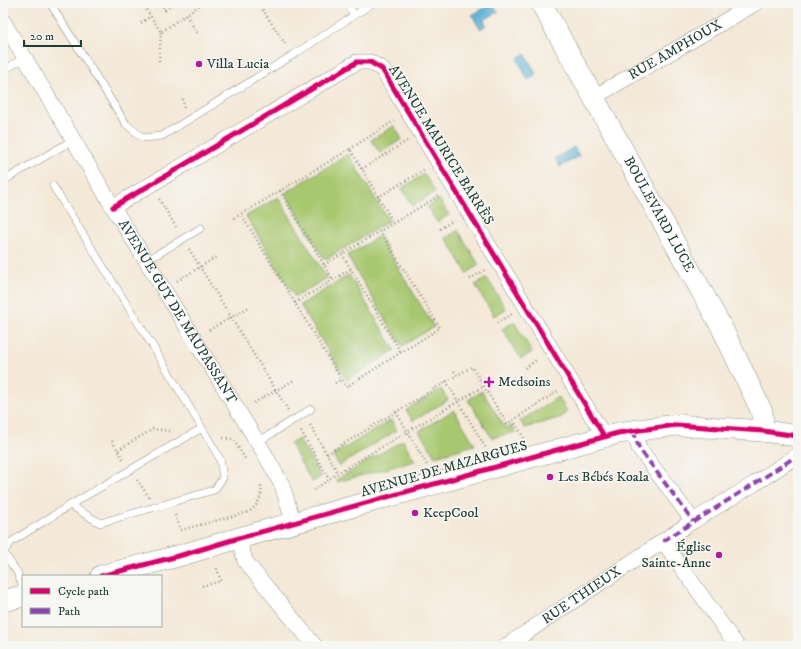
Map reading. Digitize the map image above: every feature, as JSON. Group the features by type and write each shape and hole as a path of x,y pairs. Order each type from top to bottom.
{"street":[{"name":"BOULEVARD LUCE","path":"541,3 722,328 762,412 763,431"},
{"name":"RUE AMPHOUX","path":"594,97 756,3"},
{"name":"AVENUE GUY DE MAUPASSANT","path":"3,21 146,261 258,442 282,485 294,524"},
{"name":"AVENUE MAURICE BARRÈS","path":"113,206 357,62 370,62 382,69 604,436"},
{"name":"AVENUE DE MAZARGUES","path":"105,575 294,524 604,436 633,430 676,426 763,431 798,436"},
{"path":"633,430 639,448 693,521"},
{"name":"RUE THIEUX","path":"506,646 693,521 798,455"},
{"path":"239,538 245,561 316,646"},
{"path":"663,541 737,646"},
{"path":"3,601 22,596"}],"lane":[{"path":"50,3 126,124 143,138 162,136 293,55 373,3"},
{"path":"346,3 354,15"},
{"path":"3,71 24,57"},
{"path":"3,181 73,140"},
{"path":"53,186 202,428 220,459 223,478 214,490 100,523 70,504"},
{"path":"146,261 201,228"},
{"path":"258,442 312,409"},
{"path":"22,584 17,572 3,552 11,542 70,504 202,428"}],"path":[{"path":"142,3 161,32 159,62"},
{"path":"161,3 165,10 174,3"},
{"path":"161,32 203,3"},
{"path":"258,3 293,55"},
{"path":"186,15 198,34"},
{"path":"140,23 151,16"},
{"path":"234,218 350,149 408,112"},
{"path":"362,169 420,133"},
{"path":"350,149 393,222"},
{"path":"378,197 438,162"},
{"path":"150,185 294,420"},
{"path":"324,265 453,187"},
{"path":"280,191 333,280"},
{"path":"241,214 346,387 440,328 380,231"},
{"path":"342,254 400,353"},
{"path":"164,288 218,256"},
{"path":"295,303 351,269"},
{"path":"195,338 249,307"},
{"path":"327,454 446,381 472,367 507,424 572,383"},
{"path":"454,371 457,375"},
{"path":"240,412 294,380"},
{"path":"335,383 342,380"},
{"path":"446,381 498,467"},
{"path":"314,490 338,473 484,386"},
{"path":"396,412 438,483"},
{"path":"329,479 300,430 310,424 338,473"},
{"path":"202,586 221,581 216,565"}],"green space":[{"path":"394,126 402,139 380,153 371,140"},
{"path":"348,154 389,221 325,260 285,193"},
{"path":"424,174 435,192 412,206 402,188"},
{"path":"278,197 327,278 295,297 246,216"},
{"path":"439,199 449,215 437,222 427,207"},
{"path":"458,230 479,265 467,273 446,238"},
{"path":"379,236 434,327 402,346 347,256"},
{"path":"349,275 395,350 346,380 300,305"},
{"path":"487,278 506,309 494,316 475,285"},
{"path":"514,322 532,352 521,359 502,329"},
{"path":"441,389 448,400 413,421 406,410"},
{"path":"482,391 506,429 512,426 515,432 492,438 468,400"},
{"path":"558,397 567,411 562,417 525,428 520,421"},
{"path":"454,410 475,445 435,456 419,431"},
{"path":"391,420 397,430 339,466 333,455"},
{"path":"299,439 321,477 312,482 290,444"},
{"path":"403,440 415,461 337,482 336,480"}],"water":[{"path":"493,3 498,12 484,20 486,25 480,29 472,15"},
{"path":"525,54 537,75 528,80 518,61 519,57"},
{"path":"574,147 579,156 560,167 555,158"}],"marked path":[{"path":"633,430 639,448 693,521"},
{"path":"663,541 798,455"}],"cycle path":[{"path":"113,207 357,62 370,62 382,69 604,436"},
{"path":"105,575 182,555 618,433 676,425 763,431 798,436"}],"place":[{"name":"Villa Lucia","path":"199,64"},
{"name":"Medsoins","path":"489,382"},
{"name":"Les Bébés Koala","path":"550,477"},
{"name":"KeepCool","path":"415,513"},
{"name":"Église Sainte-Anne","path":"719,555"}]}
